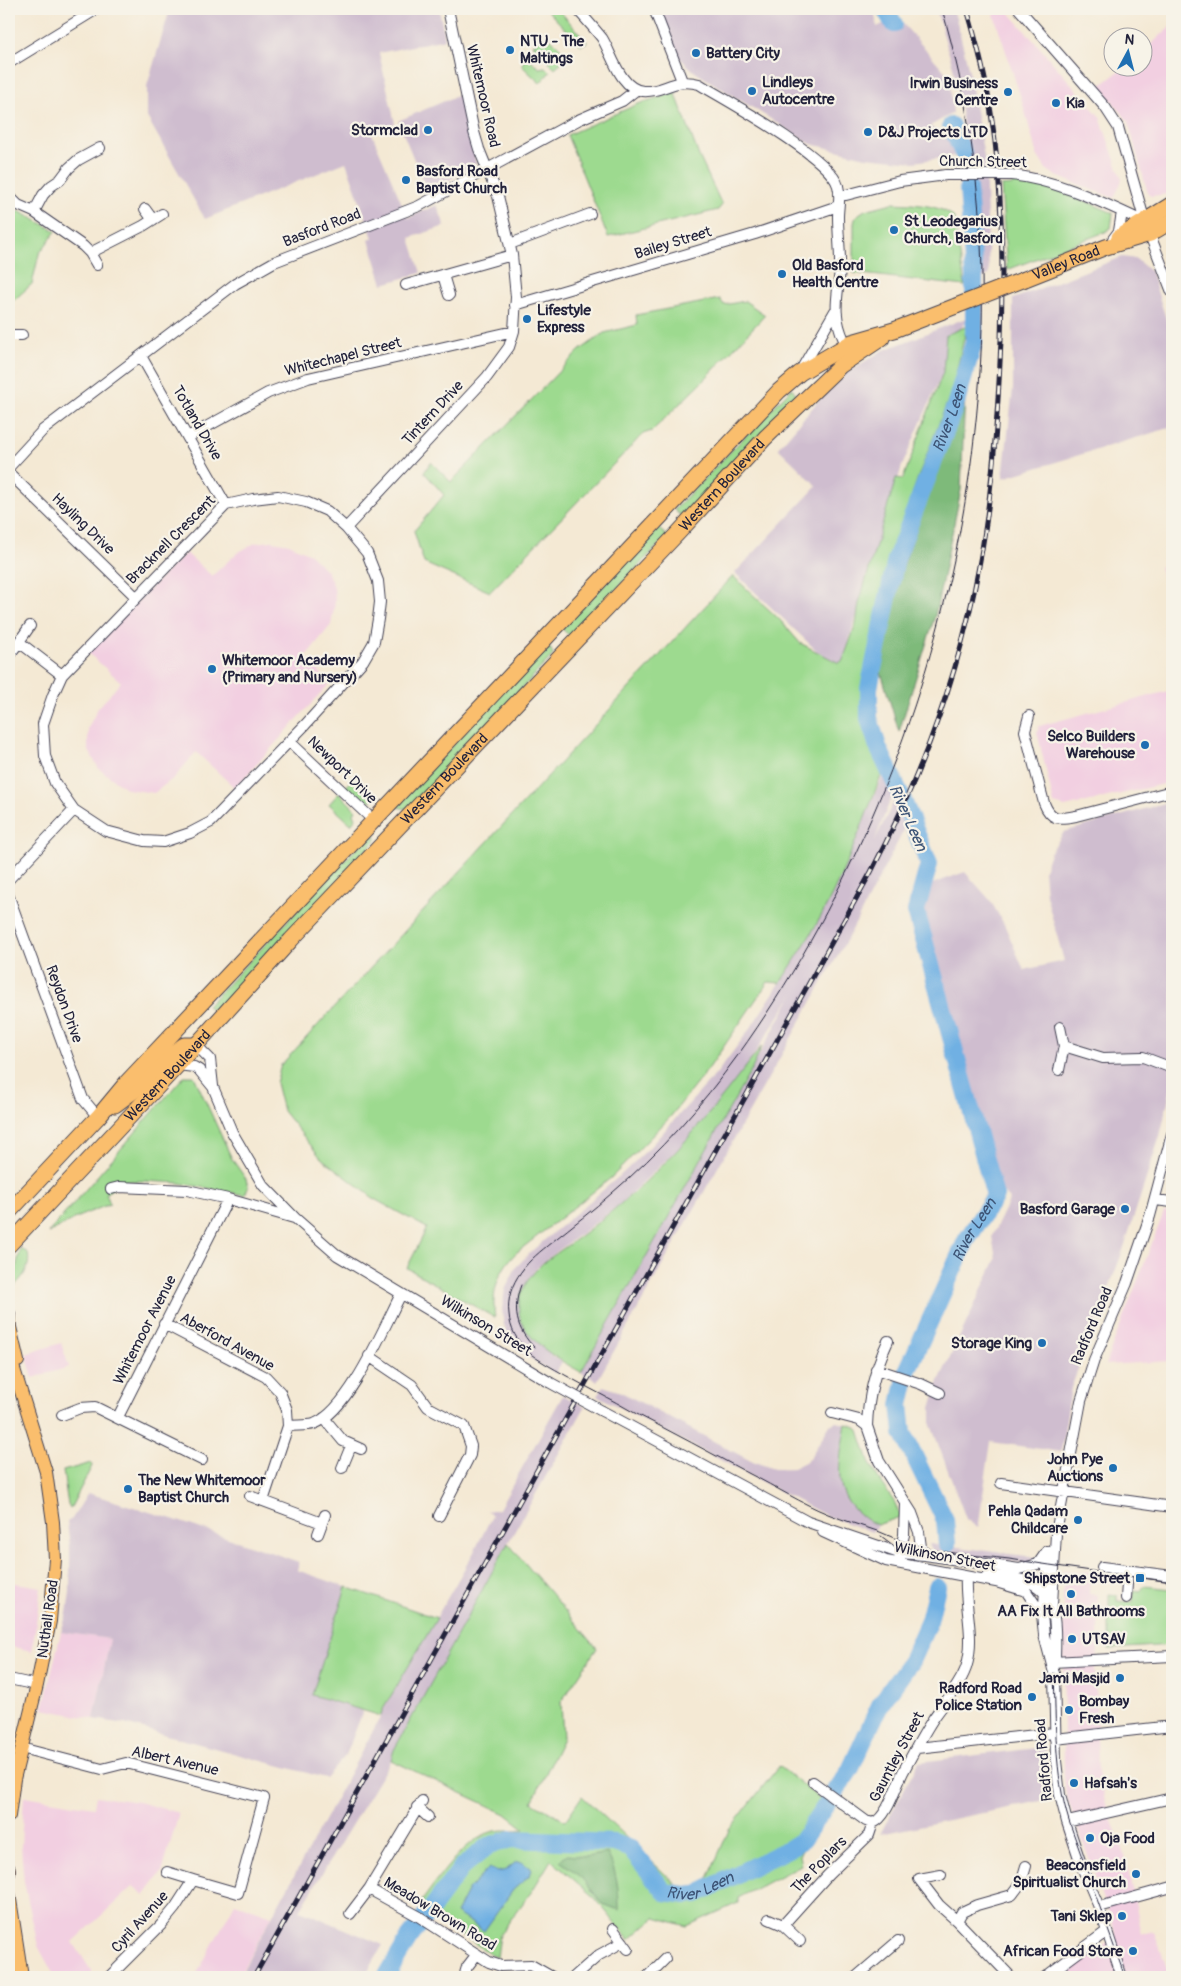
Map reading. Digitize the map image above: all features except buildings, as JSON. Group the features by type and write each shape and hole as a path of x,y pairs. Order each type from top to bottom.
{"highway":[{"name":"Valley Road","path":"1148,228 1172,204"},
{"name":"Valley Road","path":"1025,279 1148,228 1172,221"},
{"name":"Western Boulevard","path":"9,1212 16,1199 98,1117 127,1082 779,391 800,373 852,342 894,330 1025,279"},
{"name":"Western Boulevard","path":"9,1247 291,940 679,532 765,438 840,366 894,330"},
{"path":"661,516 679,532"},
{"path":"545,639 562,654"},
{"path":"374,821 390,838"},
{"path":"98,1117 135,1090 172,1054 184,1046 196,1045"}],"main road":[{"name":"Nuthall Road","path":"9,1314 10,1327 31,1420"},
{"name":"Nuthall Road","path":"9,1353 46,1472 53,1522 55,1559 50,1621 37,1685 21,1748 11,1778 9,1816"},
{"path":"9,1893 22,1977"}],"street":[{"path":"9,63 97,9"},
{"name":"Whitemoor Road","path":"448,9 474,132 498,196 510,244 516,284 515,305"},
{"path":"577,9 601,37 625,81 636,90"},
{"path":"654,9 682,81 699,84 797,144 822,164 838,184 838,206"},
{"path":"1018,9 1105,107 1115,121 1123,138 1148,228 1172,292"},
{"name":"Basford Road","path":"9,467 43,430 235,284 274,262 413,209 578,120 622,101 636,90 647,91 682,81"},
{"path":"34,212 43,195 60,180 69,168 78,160 100,148"},
{"name":"Church Street","path":"839,195 846,195 900,181 946,175 1012,175 1032,177 1051,182 1122,212 1148,228"},
{"path":"9,196 18,205 34,212 90,253 97,265"},
{"name":"Bailey Street","path":"515,305 755,234 838,206"},
{"name":"Western Boulevard","path":"838,206 840,268 835,311 837,326 844,340 852,342"},
{"path":"90,253 158,217 145,209"},
{"path":"1106,247 1119,230 1122,212"},
{"path":"510,244 590,214"},
{"path":"406,285 512,255"},
{"path":"443,275 449,295"},
{"name":"Tintern Drive","path":"346,528 486,377 509,347 514,331 515,305"},
{"name":"Western Boulevard","path":"800,373 829,318 835,311"},
{"name":"Whitechapel Street","path":"188,437 268,392 308,378 514,331"},
{"path":"9,334 22,335"},
{"name":"Totland Drive","path":"141,356 226,504"},
{"name":"Hayling Drive","path":"9,473 136,597"},
{"name":"Bracknell Crescent","path":"278,496 306,502 327,511 346,528 366,553 378,581 380,602 374,642 363,661 211,822 190,833 162,842 144,841 106,831 74,810 55,783 45,756 43,724 62,675 136,597 226,504 253,498 278,496"},
{"path":"9,656 30,626"},
{"path":"19,642 62,675"},
{"path":"1029,716 1025,731 1044,803 1047,811 1054,817 1061,819 1076,816 1172,791"},
{"name":"Newport Drive","path":"289,741 374,821"},
{"path":"9,879 74,810"},
{"name":"Reydon Drive","path":"9,897 83,1099 98,1117"},
{"path":"1059,1070 1064,1046 1060,1027"},
{"name":"Wilkinson Street","path":"196,1045 210,1059 213,1087"},
{"path":"1064,1046 1103,1058 1144,1057 1172,1068"},
{"name":"Wilkinson Street","path":"178,1065 194,1067 200,1070 213,1087 232,1132 263,1185 295,1218 337,1255 549,1382 808,1522 825,1534 886,1562 996,1582 1028,1593"},
{"name":"Radford Road","path":"1122,1977 1099,1907 1082,1867 1067,1822 1058,1786 1052,1605 1056,1534 1086,1382 1127,1282 1155,1200 1172,1134"},
{"path":"111,1188 186,1190 228,1199 295,1218"},
{"name":"Whitemoor Avenue","path":"118,1417 228,1199"},
{"path":"1155,1200 1172,1202"},
{"path":"288,1426 314,1424 338,1406 350,1392 401,1294"},
{"name":"Aberford Avenue","path":"164,1324 266,1377 280,1392 287,1410 288,1426 264,1501"},
{"path":"888,1341 876,1369 868,1401 867,1426 878,1461 912,1513 925,1555"},
{"path":"369,1356 412,1385 428,1407 464,1426 471,1446 470,1456 439,1516"},
{"path":"876,1369 921,1384 940,1393"},
{"path":"62,1415 80,1408 95,1407 202,1460"},
{"path":"832,1413 859,1420 867,1426"},
{"path":"324,1418 343,1441 356,1448 342,1468"},
{"path":"176,1447 181,1437"},
{"path":"1001,1483 1172,1507"},
{"path":"250,1496 323,1519 318,1534"},
{"path":"905,1503 901,1560 923,1569"},
{"name":"Wilkinson Street","path":"808,1522 902,1553 1019,1569 1038,1564 1047,1551"},
{"name":"Radford Road","path":"1053,1661 1044,1635 1042,1614 1047,1551 1056,1534"},
{"path":"902,1553 923,1563 948,1569 1033,1583 1044,1591 1052,1605"},
{"path":"1102,1567 1172,1576"},
{"path":"1126,1598 1128,1570"},
{"name":"Gauntley Street","path":"813,1782 866,1820 873,1823 881,1819 904,1770 932,1720 952,1692 966,1667 970,1633 966,1599 966,1577"},
{"path":"1028,1593 1044,1591 1050,1587 1054,1578"},
{"path":"1028,1593 1042,1614"},
{"path":"1053,1661 1172,1656"},
{"path":"9,1679 37,1685"},
{"path":"917,1748 1172,1726"},
{"name":"Albert Avenue","path":"21,1748 102,1769 126,1763 264,1798 238,1893 193,1880"},
{"path":"1067,1822 1172,1798"},
{"name":"Meadow Brown Road","path":"350,1914 369,1889 420,1804 428,1817"},
{"name":"The Poplars","path":"783,1925 828,1875 869,1835 873,1823"},
{"path":"957,1921 962,1912 977,1905 1012,1895 1021,1884 1026,1866"},
{"path":"167,1872 193,1880"},
{"path":"941,1874 919,1879 939,1904 1011,1977"},
{"name":"Cyril Avenue","path":"109,1977 161,1925 175,1908 193,1880"},
{"path":"1099,1907 1172,1887"},
{"name":"Meadow Brown Road","path":"369,1889 418,1916 489,1962 501,1966 531,1965 552,1977"},
{"path":"769,1919 783,1925 800,1941"},
{"path":"574,1977 599,1955 625,1946 613,1929"},
{"path":"1045,1977 1107,1931"},
{"path":"856,1977 898,1941"},
{"path":"464,1977 468,1967 478,1954"},
{"path":"655,1975 665,1959"}],"shaded area":[{"path":"170,9 439,9 445,39 379,53 395,123 372,134 408,218 437,205 445,226 410,238 421,273 383,284 369,240 373,238 346,162 205,219 147,117 147,86"},
{"path":"659,9 874,9 877,27 897,17 949,76 953,113 930,126 950,142 954,156 914,162 866,157 811,144 695,72 673,52"},
{"path":"936,9 953,9 969,71 985,162 989,275 976,281 973,214 962,117 953,67"},
{"name":"Kia","path":"1001,9 1006,9 1100,117 1122,180 1114,198 1056,176 1046,169 1037,155 1022,101 994,15"},
{"path":"1172,25 1172,191 1167,194 1151,196 1148,194 1128,121 1100,86 1110,78 1154,78 1154,42"},
{"path":"461,94 476,164 428,193 398,121"},
{"path":"1122,257 1136,259 1151,272 1172,337 1172,427 1003,478 1013,388 1013,299"},
{"path":"966,318 902,466 843,660 839,663 817,651 735,573 817,486 778,448 826,392 849,371 882,351"},
{"name":"Whitemoor Academy (Primary and Nursery)","path":"272,541 289,544 310,554 327,571 334,587 335,602 331,625 305,657 330,683 235,788 196,752 175,777 154,793 127,789 99,769 88,749 88,728 98,708 121,682 87,652 186,553 212,576 237,553 255,543"},
{"path":"1172,564 1172,610 1160,567"},
{"path":"1172,690 1172,782 1065,807 1054,804 1037,732 1039,726"},
{"path":"886,768 891,773 895,788 874,842 897,795 908,822 851,932 597,1381 581,1372 794,993 748,1064 687,1140 619,1205 543,1262 533,1272 551,1356 562,1362 555,1373 518,1351 511,1342 504,1325 502,1309 505,1290 516,1267 647,1150 717,1073 752,1026 799,954 833,893"},
{"path":"1172,801 1172,1084 1160,1136 1122,1253 1071,1388 1061,1452 991,1442 978,1528 966,1519 931,1425 931,1408 939,1381 996,1259 992,1236 1010,1199 1000,1189 922,902 927,886 965,872 990,900 1004,924 1024,970 1064,961 1046,895 1044,870 1050,853 1064,832"},
{"path":"1164,1212 1172,1212 1172,1361 1105,1365"},
{"path":"61,1343 69,1367 33,1378 26,1354"},
{"path":"603,1386 621,1392 749,1460 774,1469 793,1468 805,1462 810,1458 830,1425 836,1422 846,1424 839,1462 841,1486 854,1509 877,1525 872,1532 827,1516 598,1396"},
{"path":"563,1395 585,1407 394,1750 391,1760 300,1910 383,1945 364,1977 239,1977 382,1712 474,1552 492,1516 487,1511 499,1509"},
{"path":"88,1493 299,1562 297,1570 346,1587 312,1695 363,1711 346,1755 326,1778 125,1724 94,1719 110,1639 61,1632 67,1613 70,1592 70,1546 67,1522 72,1519"},
{"path":"929,1543 1040,1558 1031,1564 933,1552"},
{"path":"1063,1571 1090,1573 1089,1594 1098,1595 1098,1651 1095,1668 1098,1772 1107,1808 1124,1852 1142,1934 1154,1931 1170,1977 1062,1977 1117,1936 1066,1795 1064,1775"},
{"path":"9,1582 41,1587 32,1651 9,1646"},
{"path":"61,1632 110,1639 94,1719 43,1709"},
{"path":"1045,1747 1051,1799 880,1834 919,1762"},
{"path":"24,1796 94,1807 96,1796 138,1802 179,1813 162,1872 145,1895 133,1886 73,1942 95,1977 55,1977 38,1946 24,1882 21,1846"},
{"path":"235,1903 272,1916 238,1977 195,1977"}],"green space":[{"path":"546,9 558,9 587,42 581,45"},
{"path":"545,37 549,37 568,56 555,68 549,62 554,57 542,46 538,49 533,45"},
{"path":"529,49 533,52 530,56 531,60 539,68 545,67 550,72 540,83 521,65 523,63 522,56"},
{"path":"675,92 699,156 722,205 718,210 608,237 567,135 638,104"},
{"path":"1015,181 1049,185 1113,213 1111,228 1007,270 1001,186 1012,185"},
{"path":"892,203 934,207 949,213 954,218 965,286 854,273 854,223 856,216 865,210"},
{"path":"9,206 56,231 39,254 32,284 13,301 9,302"},
{"path":"720,299 724,305 745,301 765,315 706,378 652,431 643,434 490,592 424,563 414,531 444,495 424,472 431,462 451,482 579,351 604,333 637,325 636,315"},
{"path":"967,326 952,390 918,477 893,549 866,672 862,703 866,728 883,771 833,893 808,939 780,983 768,982 709,1068 671,1116 612,1177 516,1253 510,1260 497,1282 494,1299 495,1318 407,1268 427,1228 376,1200 321,1158 283,1111 276,1083 281,1065 733,576 780,620 800,643 839,663 843,660 856,624 859,603 896,478 903,479 943,372 946,335"},
{"path":"792,388 798,397 683,518 674,510"},
{"path":"965,394 961,490 935,616 899,732 880,669 903,566"},
{"path":"658,528 667,536 571,637 562,629"},
{"path":"543,648 551,649 553,655 409,809 395,807"},
{"path":"354,778 376,797 373,800 361,802 345,788"},
{"path":"339,793 356,810 354,813 356,818 351,824 329,804"},
{"path":"370,834 376,837 376,840 215,1013 207,1006"},
{"path":"762,1046 753,1067 581,1372 563,1362 534,1339 524,1326 519,1312 520,1297 528,1280 544,1262 601,1220 656,1172 707,1116"},
{"path":"184,1076 194,1076 232,1159 246,1179 248,1187 245,1195 179,1183 124,1181 106,1193 110,1204 80,1216 48,1233"},
{"path":"21,1249 28,1253 27,1268 23,1276 13,1287 17,1263"},
{"path":"846,1424 854,1426 859,1430 869,1461 895,1503 900,1517 877,1525 862,1516 851,1506 844,1494 840,1482 840,1469"},
{"path":"91,1463 92,1466 70,1509 63,1471"},
{"path":"508,1543 597,1648 561,1702 563,1738 532,1802 565,1821 582,1796 681,1889 705,1885 729,1830 779,1766 831,1808 799,1855 801,1865 738,1898 738,1903 687,1926 655,1917 629,1940 595,1898 551,1860 532,1891 500,1934 497,1958 418,1906 451,1862 471,1843 494,1831 525,1829 506,1814 391,1760 394,1750"},
{"path":"1144,1586 1172,1589 1172,1645 1109,1649 1109,1594 1117,1595 1117,1601 1133,1602 1134,1590 1141,1591"},
{"path":"346,1587 437,1618 382,1711 381,1716 312,1695"},
{"path":"607,1853 617,1881 619,1910 603,1904 579,1875 560,1861 567,1855 586,1857"}],"water":[{"path":"516,1862 522,1862 531,1869 529,1876 513,1890 484,1931 456,1913 468,1890 489,1868 498,1872 506,1870"}],"waterway":[{"name":"River Leen","path":"885,9 894,24"},
{"name":"River Leen","path":"951,126 963,153"},
{"name":"River Leen","path":"947,1544 945,1520 903,1433 900,1405 908,1369 966,1241 995,1196 916,911 929,864 902,798 878,747 869,718 869,688 896,559 955,406 974,342 974,277 968,187"},
{"name":"River Leen","path":"386,1977 408,1940 462,1867 488,1846 511,1839 614,1843 631,1849 665,1892 686,1895 697,1894 788,1849 802,1840 850,1770 880,1705 911,1661 929,1621 937,1587"}],"tram line":[{"path":"942,9 971,141 982,277 977,415 956,553 920,688 871,819 810,942 738,1055 695,1110 647,1161 528,1264 518,1277 511,1292 509,1303 510,1319 513,1330 521,1344 528,1352 541,1361 798,1500 828,1514 907,1543 935,1550 1172,1582"},
{"path":"521,1285 516,1311 524,1334 535,1348"},
{"path":"881,1536 905,1554"},
{"path":"1054,1673 1058,1766 1064,1803 1125,1977"}],"railway":[{"path":"254,1977 871,872 906,799 937,723 950,684 971,606 984,538 994,453 1001,340 1002,255 998,169 987,87 967,9"}],"place":[{"name":"NTU - The Maltings","path":"510,50"},
{"name":"Battery City","path":"696,53"},
{"name":"Lindleys Autocentre","path":"752,91"},
{"name":"Irwin Business Centre","path":"1008,92"},
{"name":"Kia","path":"1056,103"},
{"name":"Stormclad","path":"428,130"},
{"name":"D&J Projects LTD","path":"868,132"},
{"name":"Basford Road Baptist Church","path":"406,180"},
{"name":"St Leodegarius Church, Basford","path":"894,230"},
{"name":"Old Basford Health Centre","path":"782,274"},
{"name":"Lifestyle Express","path":"527,319"},
{"name":"Whitemoor Academy (Primary and Nursery)","path":"212,669"},
{"name":"Selco Builders Warehouse","path":"1145,745"},
{"name":"Basford Garage","path":"1125,1209"},
{"name":"Storage King","path":"1042,1343"},
{"name":"John Pye Auctions","path":"1113,1468"},
{"name":"The New Whitemoor Baptist Church","path":"128,1489"},
{"name":"Pehla Qadam Childcare","path":"1078,1520"},
{"name":"Shipstone Street","path":"1140,1578"},
{"name":"AA Fix It All Bathrooms","path":"1071,1594"},
{"name":"UTSAV","path":"1072,1639"},
{"name":"Jami Masjid","path":"1120,1678"},
{"name":"Radford Road Police Station","path":"1032,1697"},
{"name":"Bombay Fresh","path":"1069,1710"},
{"name":"Hafsah's","path":"1074,1783"},
{"name":"Oja Food","path":"1090,1838"},
{"name":"Beaconsfield Spiritualist Church","path":"1136,1874"},
{"name":"Tani Sklep","path":"1122,1916"},
{"name":"African Food Store","path":"1133,1951"}]}
